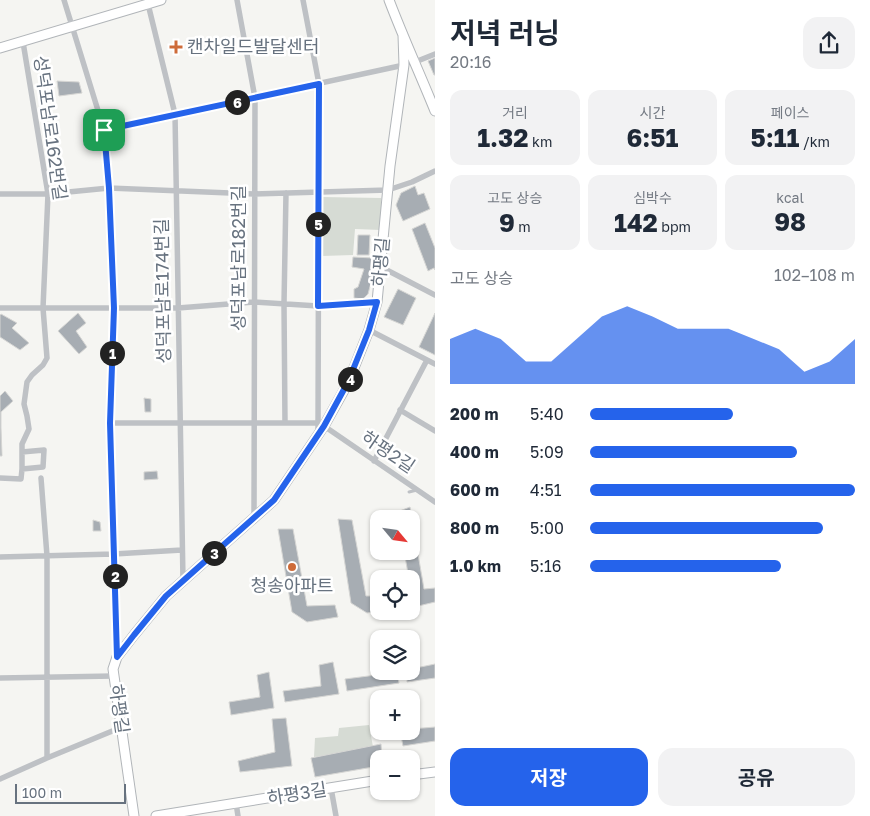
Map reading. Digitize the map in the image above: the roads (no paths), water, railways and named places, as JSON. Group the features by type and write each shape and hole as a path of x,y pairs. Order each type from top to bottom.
{"street":[{"path":"64,0 104,130 109,188 114,308 110,423 117,657"},
{"path":"0,48 160,0"},
{"name":"성덕포남로182번길","path":"237,0 255,98 254,518"},
{"path":"110,423 321,425 318,306 319,84 303,0"},
{"path":"389,0 435,111"},
{"name":"성덕포남로174번길","path":"148,4 176,114 183,581"},
{"name":"하평길","path":"134,816 113,669 117,657 166,596 274,500 318,435 321,425 348,382 369,330 377,302 388,190 404,65 403,35"},
{"name":"성덕포남로162번길","path":"22,469 22,444 29,429 24,404 27,382 47,358 43,308 48,194 23,42"},
{"path":"415,62 435,54"},
{"path":"104,130 404,65"},
{"path":"0,194 48,194 109,188 254,194 388,190 412,182 435,171"},
{"path":"285,424 284,304 286,193"},
{"path":"381,267 435,295"},
{"path":"0,308 178,308 254,302 318,306 377,302"},
{"path":"369,330 435,364"},
{"path":"374,461 427,360"},
{"path":"400,410 435,431"},
{"name":"하평2길","path":"321,425 435,502"},
{"path":"0,478 21,479 22,469 43,467 44,450 22,452"},
{"path":"41,478 47,556 47,758"},
{"path":"0,557 182,550"},
{"path":"0,678 114,676"},
{"path":"0,779 122,727"},
{"path":"420,774 435,772"},
{"name":"하평3길","path":"156,816 370,782"},
{"path":"331,788 336,816"},
{"path":"236,803 238,816"}],"lane":[{"path":"409,492 418,490"}],"place":[{"name":"캔차일드발달센터","path":"176,47"},
{"name":"청송아파트","path":"292,567"}]}
